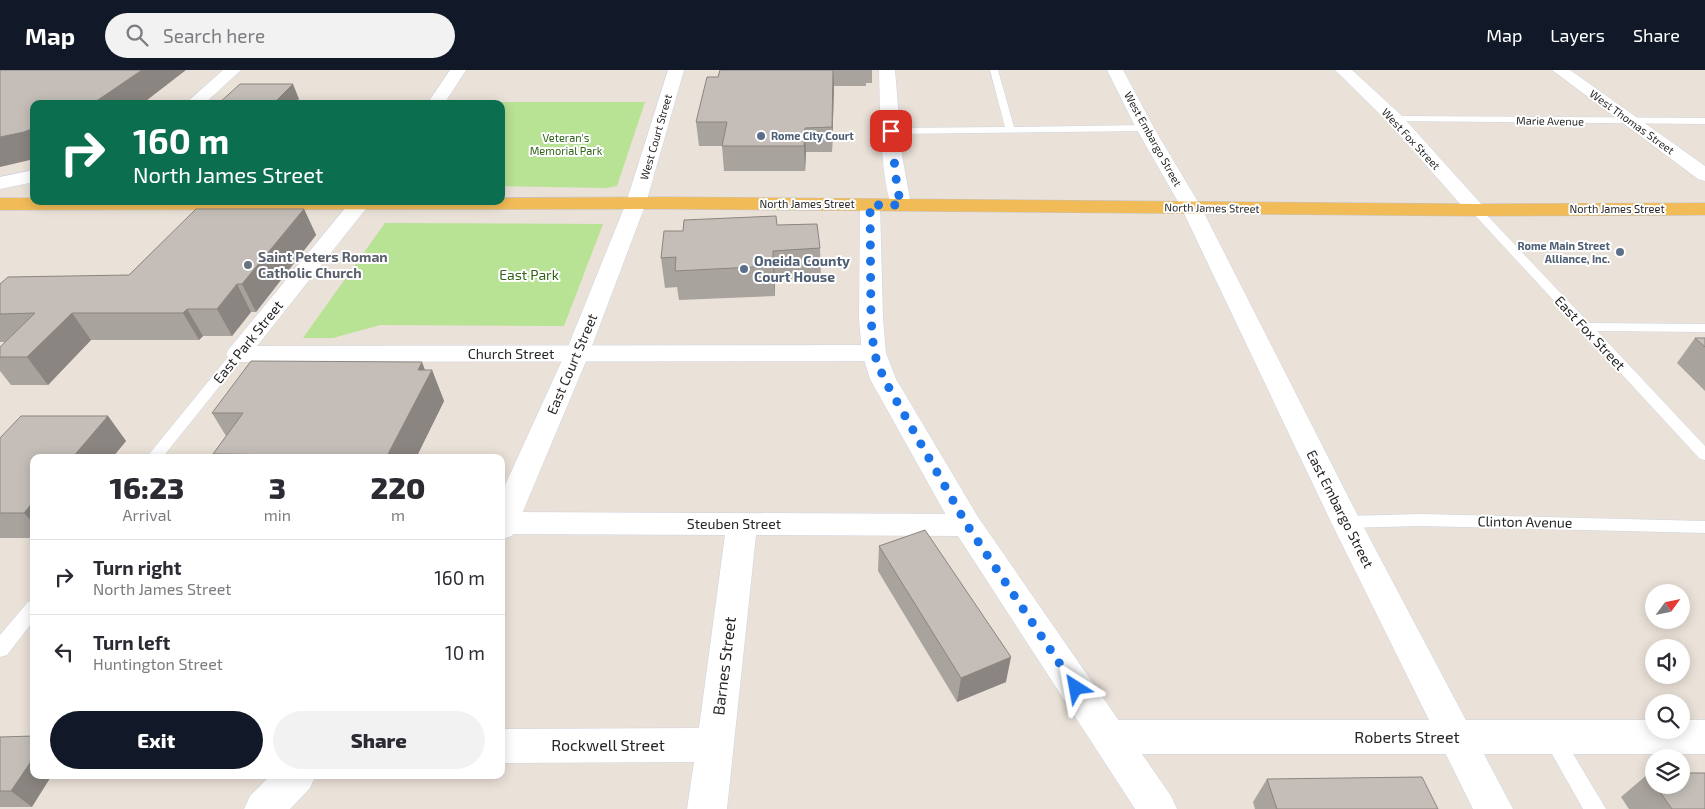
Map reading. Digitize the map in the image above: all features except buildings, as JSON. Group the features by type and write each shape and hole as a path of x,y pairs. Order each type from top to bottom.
{"main road":[{"name":"North James Street","path":"505,203 1476,210 1705,209"},
{"name":"North James Street","path":"0,204 30,204"}],"street":[{"path":"198,100 233,70"},
{"path":"438,100 458,70"},
{"name":"West Court Street","path":"636,203 676,70"},
{"path":"887,70 891,131 897,187 901,205"},
{"name":"West Embargo Street","path":"1115,70 1145,128 1191,208"},
{"name":"West Fox Street","path":"1343,70 1394,119 1476,210"},
{"name":"West Thomas Street","path":"1560,70 1705,175"},
{"path":"0,183 30,177"},
{"name":"East Court Street","path":"505,518 577,354 636,203"},
{"name":"East Park Street","path":"238,354 359,205"},
{"path":"870,205 871,319 874,353 884,379 967,525 1157,809"},
{"name":"East Embargo Street","path":"1191,208 1346,522 1492,809"},
{"name":"Church Street","path":"238,354 282,356 526,353 874,353"},
{"name":"Barnes Street","path":"707,809 742,524"},
{"name":"Steuben Street","path":"505,525 967,525"},
{"name":"Roberts Street","path":"1109,736 1705,737"},
{"name":"Rockwell Street","path":"505,746 714,745"},
{"path":"264,809 293,779"}],"lane":[{"path":"994,70 1010,129"},
{"name":"Marie Avenue","path":"1394,119 1705,121"},
{"path":"891,131 1145,128"},
{"name":"East Fox Street","path":"1476,210 1584,328 1705,455"},
{"path":"1584,328 1705,328"},
{"name":"East Park Street","path":"156,454 238,354"},
{"name":"Clinton Avenue","path":"1346,522 1421,520 1705,527"},
{"path":"0,649 30,612"},
{"path":"1552,737 1595,809"}],"green space":[{"name":"Veteran's Memorial Park","path":"505,102 645,102 617,186 606,188 505,186"},
{"name":"East Park","path":"385,223 603,224 564,326 380,325 333,338 303,338"}],"place":[{"name":"Rome City Court","path":"761,136"},
{"name":"Rome Main Street Alliance, Inc.","path":"1620,252"},
{"name":"Saint Peters Roman Catholic Church","path":"248,265"},
{"name":"Oneida County Court House","path":"744,269"}],"route":[{"path":"891,131 897,187 901,205 870,205 871,319 874,353 884,379 967,525 1076,688"}]}
